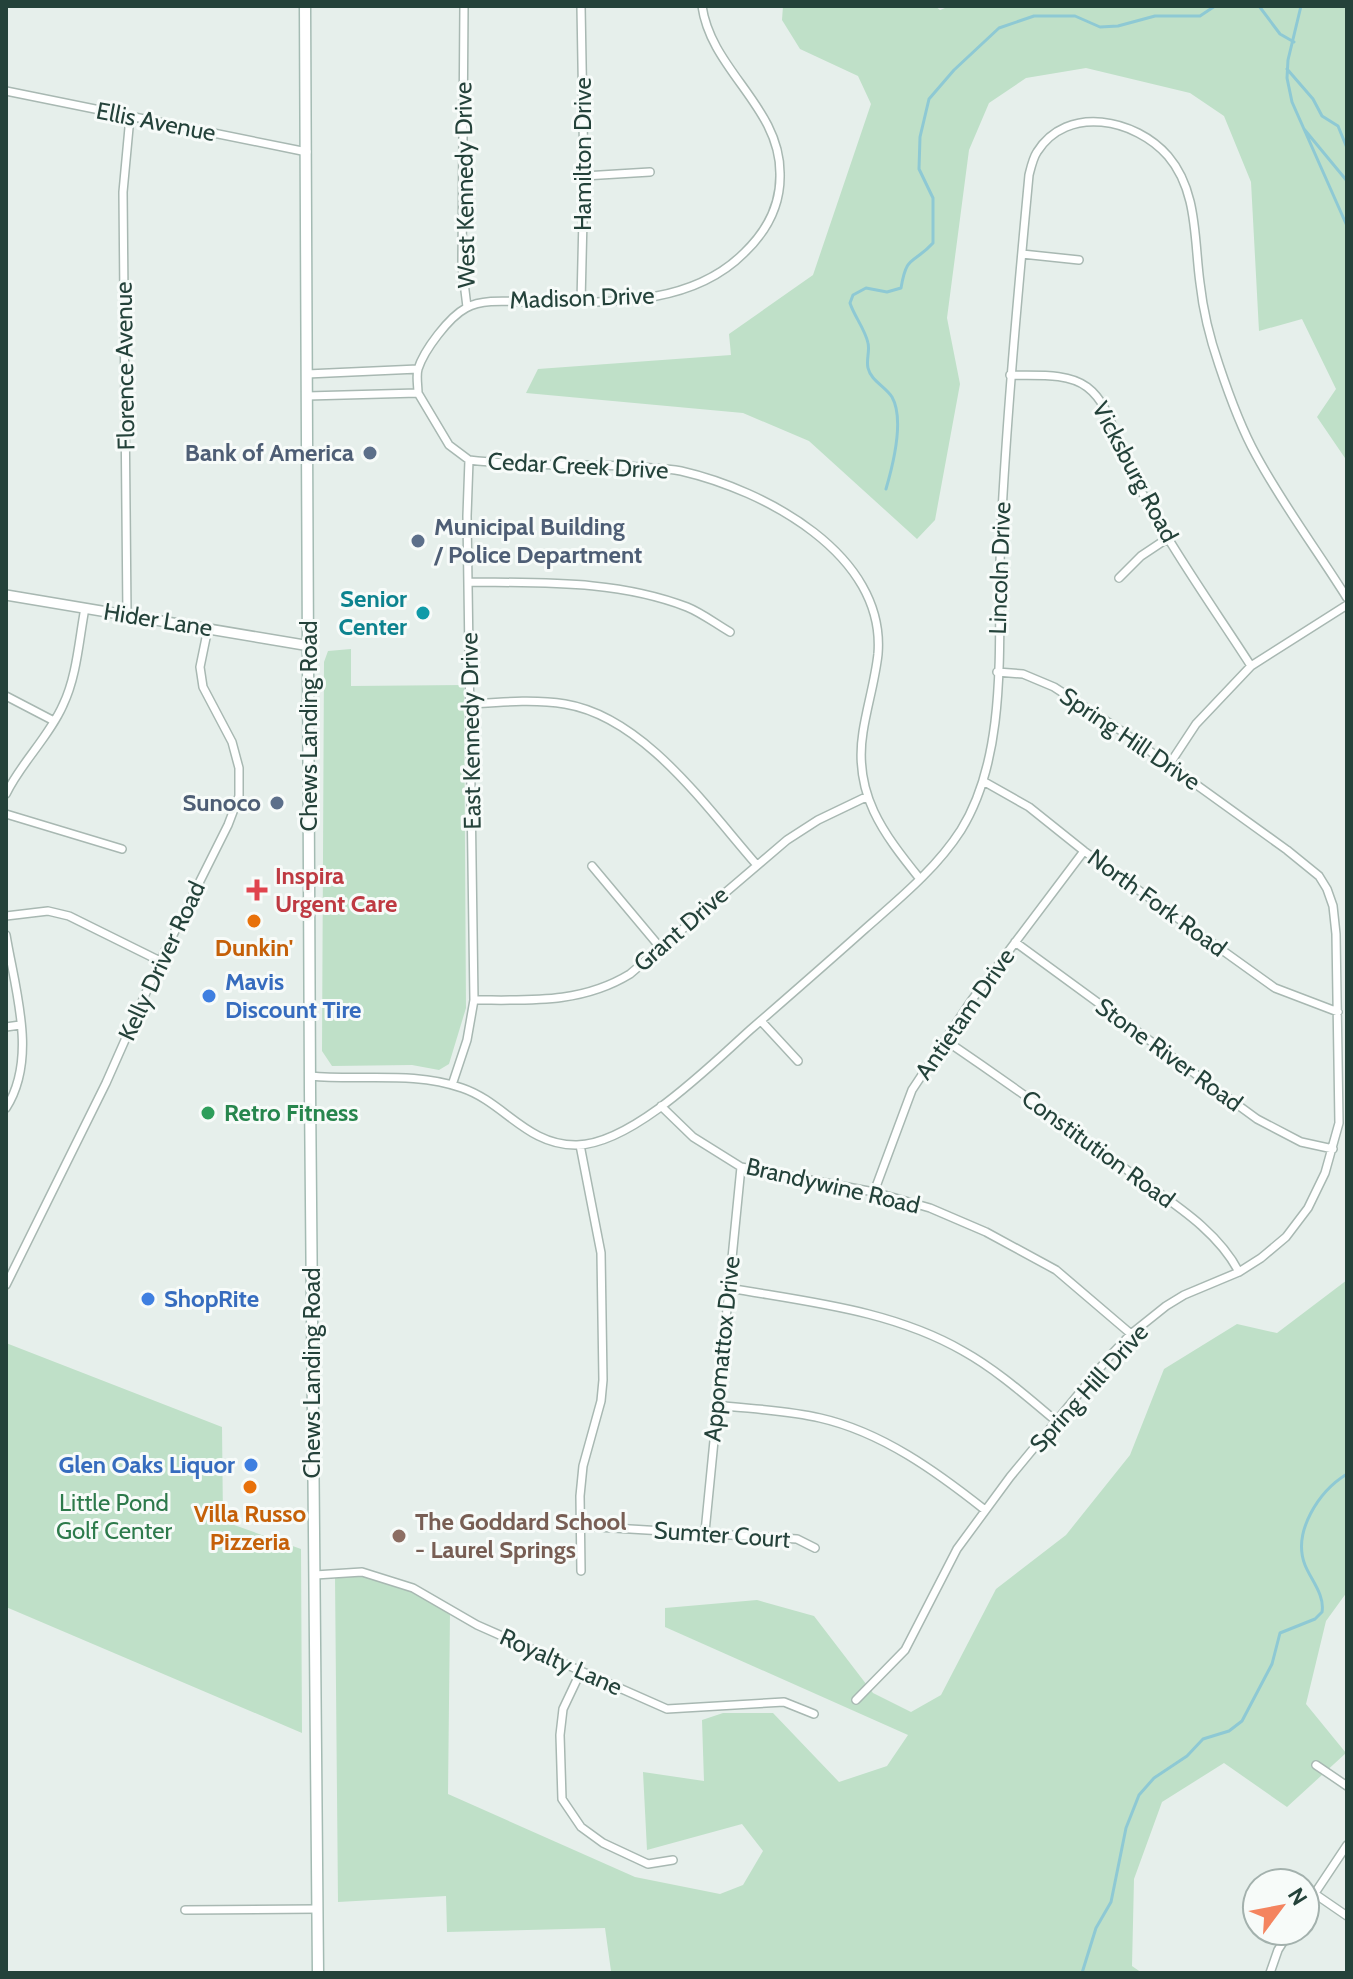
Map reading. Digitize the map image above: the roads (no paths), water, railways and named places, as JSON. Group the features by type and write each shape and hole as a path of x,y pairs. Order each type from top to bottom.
{"main road":[{"name":"Chews Landing Road","path":"305,6 318,1973"}],"street":[{"name":"West Kennedy Drive","path":"418,369 445,324 467,307 462,266 464,6"},
{"name":"Hamilton Drive","path":"581,6 584,176 581,302"},
{"name":"Madison Drive","path":"467,307 498,301 581,302 665,295 691,288 739,258 756,242 771,219 779,196 781,171 775,140 760,109 737,81 721,54 702,6"},
{"name":"Ellis Avenue","path":"6,91 307,152"},
{"name":"Florence Avenue","path":"127,615 123,192 130,117"},
{"name":"Lincoln Drive","path":"310,1076 408,1076 452,1085 467,1089 526,1131 544,1140 580,1145 608,1138 661,1106 761,1021 941,858 977,801 995,724 1000,533 1010,375 1029,175 1035,154 1046,141 1062,130 1084,121 1121,126 1145,136 1169,157 1189,193 1200,285 1219,364 1254,451 1282,500 1347,598"},
{"path":"584,176 650,172"},
{"path":"1022,254 1079,260"},
{"path":"307,374 418,369 418,393 449,445 469,460"},
{"name":"Vicksburg Road","path":"1010,375 1071,379 1098,396 1136,482 1168,538 1251,666"},
{"path":"307,396 418,393"},
{"name":"East Kennedy Drive","path":"452,1085 467,1040 474,1000 469,460"},
{"name":"Cedar Creek Drive","path":"469,460 500,464 613,465 679,471 719,483 769,505 828,542 865,589 874,617 878,651 860,764 866,797 920,879"},
{"path":"1119,578 1141,556 1168,538"},
{"path":"469,582 581,583 636,591 690,608 730,632"},
{"name":"Hider Lane","path":"6,595 310,646"},
{"path":"1169,765 1196,724 1251,666 1347,605"},
{"path":"6,794 64,703 74,670 85,608"},
{"name":"Kelly Driver Road","path":"6,1285 106,1083 239,796 239,768 232,742 203,687 200,667 208,628"},
{"name":"Spring Hill Drive","path":"856,1700 905,1650 941,1576 985,1510 1131,1334 1184,1295 1239,1272 1286,1237 1308,1208 1333,1149 1339,1123 1336,934 1333,906 1319,876 1169,765 1045,682 1023,674 997,672"},
{"path":"6,696 54,721"},
{"path":"471,704 565,704 603,716 643,741 688,785 756,864"},
{"name":"North Fork Road","path":"983,781 1029,807 1084,851 1275,988 1338,1012"},
{"name":"Grant Drive","path":"474,1000 560,999 610,986 630,974 756,864 818,820 866,797"},
{"path":"6,814 122,849"},
{"name":"Antietam Drive","path":"874,1192 912,1090 1015,942 1084,851"},
{"path":"592,866 659,946"},
{"path":"6,916 48,911 69,916 160,961"},
{"path":"1336,934 1347,932"},
{"path":"6,935 24,1051 21,1077 6,1108"},
{"name":"Stone River Road","path":"1015,942 1257,1119 1301,1142 1333,1149"},
{"path":"761,1021 798,1061"},
{"path":"6,1027 20,1025"},
{"name":"Constitution Road","path":"945,1040 1046,1110 1191,1218 1221,1243 1239,1272"},
{"name":"Brandywine Road","path":"661,1106 693,1137 741,1167 874,1192 930,1208 986,1232 1056,1270 1131,1334"},
{"path":"580,1145 601,1253 603,1365 601,1401 583,1466 581,1571"},
{"name":"Appomattox Drive","path":"705,1532 741,1167"},
{"path":"729,1288 824,1302 906,1325 963,1350 1009,1382 1056,1421"},
{"path":"716,1405 819,1417 858,1429 952,1484 985,1510"},
{"name":"Sumter Court","path":"580,1526 797,1539 815,1548"},
{"name":"Royalty Lane","path":"315,1575 362,1572 413,1588 477,1625 667,1709 784,1702 814,1714"},
{"path":"581,1671 563,1709 560,1735 562,1799 581,1827 603,1843 648,1864 673,1860"},
{"path":"1316,1765 1347,1786"},
{"path":"1321,1885 1347,1845"},
{"path":"1321,1898 1347,1916"},
{"path":"185,1910 318,1909"},
{"path":"1270,1973 1280,1947"}],"waterway":[{"path":"886,489 898,430 896,407 889,393 870,373 868,343 850,303 853,295 866,288 887,292 901,288 908,264 933,243 933,198 919,169 920,137 929,99 954,70 999,28 1034,16 1075,16 1100,27 1118,26 1155,16 1200,16 1215,6"},
{"path":"1259,6 1280,34 1294,42"},
{"path":"1301,6 1288,60 1287,78 1292,102 1347,226"},
{"path":"1287,69 1313,99 1322,116 1338,126 1347,148"},
{"path":"1304,129 1347,181"},
{"path":"1082,1973 1096,1928 1111,1902 1126,1828 1139,1795 1154,1778 1187,1756 1203,1739 1229,1731 1242,1721 1272,1664 1280,1633 1315,1619 1322,1612 1320,1594 1305,1565 1302,1539 1305,1526 1318,1502 1347,1474"}],"place":[{"name":"Bank of America","path":"370,453"},
{"name":"Municipal Building / Police Department","path":"418,541"},
{"name":"Senior Center","path":"423,613"},
{"name":"Sunoco","path":"277,803"},
{"name":"Inspira Urgent Care","path":"257,890"},
{"name":"Dunkin'","path":"254,921"},
{"name":"Mavis Discount Tire","path":"209,996"},
{"name":"Retro Fitness","path":"208,1113"},
{"name":"ShopRite","path":"148,1299"},
{"name":"Glen Oaks Liquor","path":"251,1465"},
{"name":"Villa Russo Pizzeria","path":"250,1487"},
{"name":"The Goddard School - Laurel Springs","path":"399,1536"}],"park label":[{"name":"Little Pond Golf Center","path":"114,1517"}]}
